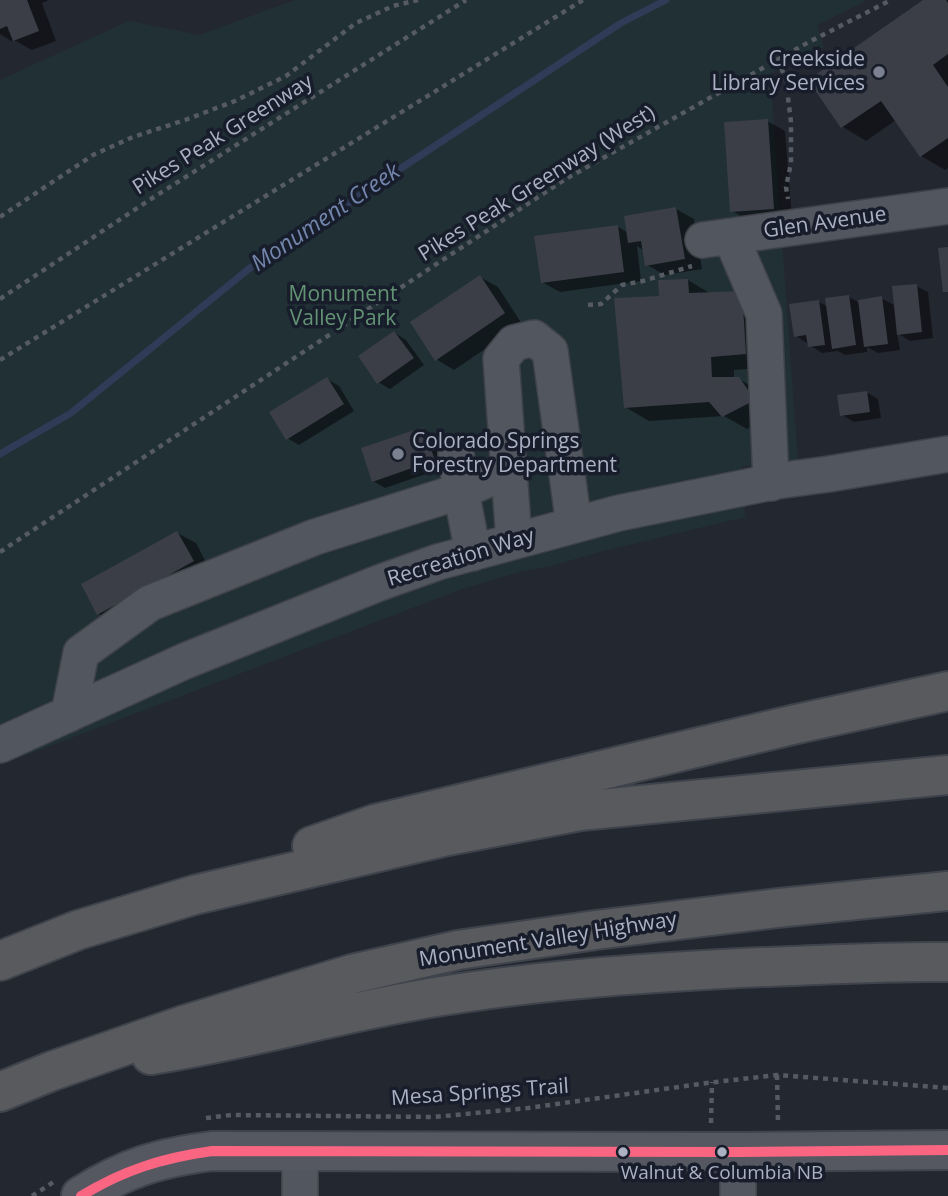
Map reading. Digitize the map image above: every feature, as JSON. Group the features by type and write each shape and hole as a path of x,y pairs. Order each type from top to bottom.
{"highway":[{"path":"194,895 330,838 375,824 792,725 948,691"},
{"path":"0,961 78,930 194,895 447,836 580,811 948,775"},
{"name":"Monument Valley Highway","path":"0,1092 196,1021 352,974 457,950 778,908 948,891"},
{"path":"52,1071 203,1047 440,996 555,980 680,971 900,961 948,962"}],"main road":[{"path":"74,1185 104,1181 140,1166 172,1157 212,1152 948,1150"}],"street":[{"name":"Glen Avenue","path":"724,244 793,227 948,206"},
{"path":"724,244 764,313 771,483"},
{"path":"514,541 500,359 514,343 534,338 550,351 574,525"},
{"path":"456,454 473,552"},
{"name":"Recreation Way","path":"0,745 185,662 379,583 438,562 619,513 771,483 948,454"},
{"path":"69,714 81,653 149,603 315,537 461,491 509,470"},
{"path":"300,1152 300,1196"},
{"path":"724,1152 738,1196"}],"path":[{"path":"0,217 93,155 133,137 186,120 245,96 286,76 356,23 394,6 418,0"},
{"name":"Pikes Peak Greenway","path":"0,299 154,197 466,0"},
{"path":"0,360 583,0"},
{"name":"Pikes Peak Greenway (West)","path":"0,552 565,180 778,59 891,0"},
{"path":"778,59 786,81 791,122 791,163 786,187 793,227"},
{"path":"588,305 600,304 622,285 643,281 724,244"},
{"path":"777,1075 778,1151"},
{"name":"Mesa Springs Trail","path":"197,1120 231,1115 434,1116 528,1108 777,1075 948,1087"},
{"path":"712,1082 724,1152"},
{"path":"32,1196 74,1185"}],"green space":[{"name":"Monument Valley Park","path":"295,0 867,0 817,25 824,47 770,74 798,464 742,466 745,517 519,572 462,589 0,765 0,80 129,21 199,35"}],"building":[{"path":"0,0 27,0 39,31 13,41 7,26 0,29"},
{"name":"Creekside Library Services","path":"923,0 946,0 948,3 948,54 933,65 948,87 948,138 920,157 881,101 841,128 808,80"},
{"path":"768,119 774,209 730,212 724,122"},
{"path":"676,207 685,259 645,266 641,241 628,243 624,216"},
{"path":"618,225 624,272 541,283 534,236"},
{"path":"948,247 948,292 943,292 938,248"},
{"path":"480,275 505,313 435,361 410,322"},
{"path":"688,279 689,293 742,291 746,354 711,357 712,377 739,377 755,400 722,417 709,402 624,408 614,298 659,296 658,280"},
{"path":"917,284 922,332 897,335 892,286"},
{"path":"849,295 856,345 832,349 825,298"},
{"path":"882,296 888,344 864,347 858,300"},
{"path":"819,300 825,345 808,347 806,335 794,337 789,304"},
{"path":"394,331 414,358 377,384 358,356"},
{"path":"327,377 344,404 286,440 269,412"},
{"path":"867,391 870,412 840,416 837,395"},
{"name":"Colorado Springs Forestry Department","path":"423,427 435,460 372,482 361,448"},
{"path":"177,531 194,561 97,615 81,584"}],"waterway":[{"name":"Monument Creek","path":"0,454 71,413 250,268 621,23 666,0"}],"transit line":[{"path":"81,1196 144,1166 212,1151 948,1150"}],"place":[{"name":"Creekside Library Services","path":"879,72"},
{"name":"Colorado Springs Forestry Department","path":"398,454"},
{"name":"Walnut & Columbia NB","path":"722,1152"}]}
